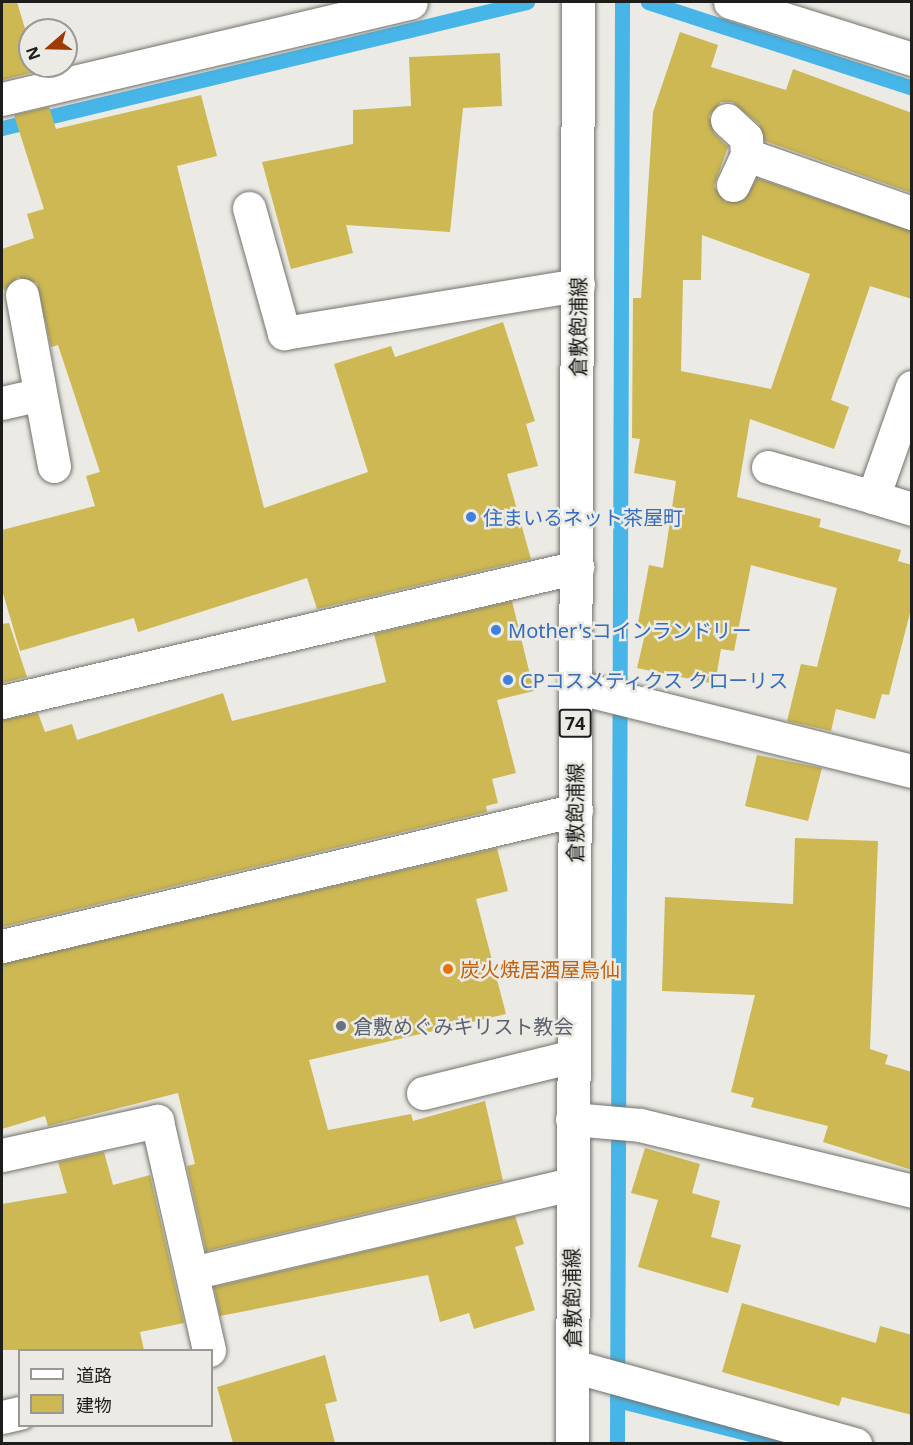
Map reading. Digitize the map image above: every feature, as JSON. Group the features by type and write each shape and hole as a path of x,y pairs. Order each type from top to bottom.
{"street":[{"path":"2,99 411,2"},
{"name":"倉敷飽浦線","path":"572,1443 571,1184 576,810 605,694 577,567 578,2"},
{"path":"730,2 912,59"},
{"path":"727,120 747,138 747,155 733,185"},
{"path":"747,155 912,213"},
{"path":"249,208 284,333 578,285"},
{"path":"21,295 54,466"},
{"path":"873,497 912,387"},
{"path":"2,403 40,394"},
{"path":"768,467 912,509"},
{"path":"2,702 577,567"},
{"path":"605,694 912,771"},
{"path":"2,946 576,810"},
{"path":"423,1093 574,1056"},
{"path":"572,1119 618,1123 912,1191"},
{"path":"2,1155 157,1121 209,1349"},
{"path":"192,1273 571,1184"},
{"path":"573,1366 855,1443"},
{"path":"2,1417 18,1413"}],"building":[{"path":"2,2 17,2 22,18 18,18 18,76 3,80"},
{"path":"680,32 718,45 711,67 786,90 793,69 912,113 912,193 765,141 759,124 732,102 721,102 709,116 714,133 728,147 714,186 725,202 744,200 757,178 912,231 912,299 870,286 831,400 849,407 834,449 750,419 737,497 821,519 819,527 901,550 898,561 912,565 912,605 889,695 882,694 875,719 836,709 831,731 787,721 801,664 817,667 837,588 751,565 734,651 721,649 715,684 637,668 646,630 637,628 649,565 663,568 676,481 634,473 640,439 632,438 633,298 641,298 653,112","holes":["702,235 810,274 771,389 681,371 683,280 701,280"]},
{"path":"500,53 502,106 463,108 450,232 346,225 353,253 291,269 262,162 353,144 353,110 411,106 409,57"},
{"path":"201,95 217,156 177,166 264,508 368,472 334,364 391,346 395,357 503,322 535,421 526,424 538,466 507,474 531,559 317,609 307,578 138,632 134,618 20,651 2,590 2,530 95,506 86,476 100,472 58,345 51,347 37,283 18,277 4,291 2,283 2,249 34,238 27,214 44,209 14,115 49,107 56,129"},
{"path":"512,601 534,691 497,700 516,773 492,779 498,803 486,806 487,812 2,927 2,720 38,713 45,732 72,724 77,740 223,693 232,721 386,682 374,634"},
{"path":"9,623 27,677 2,683 2,624"},
{"path":"757,755 822,768 808,821 745,806"},
{"path":"795,838 878,841 870,1049 888,1055 885,1064 912,1072 912,1170 823,1142 828,1126 751,1107 754,1098 731,1092 755,995 662,991 665,897 793,904"},
{"path":"497,848 508,891 476,899 506,1014 309,1060 328,1130 411,1114 413,1121 485,1101 503,1181 206,1251 187,1166 195,1164 178,1093 48,1126 45,1116 2,1129 2,964"},
{"path":"645,1148 700,1164 692,1193 720,1201 711,1237 741,1245 728,1293 638,1267 658,1200 631,1193"},
{"path":"104,1152 113,1185 150,1175 184,1323 140,1332 144,1349 2,1350 2,1204 67,1193 58,1162"},
{"path":"515,1216 524,1244 515,1247 535,1310 474,1329 469,1313 440,1322 428,1275 220,1316 214,1287"},
{"path":"742,1303 876,1343 880,1326 912,1335 912,1415 842,1397 839,1406 722,1372"},
{"path":"325,1355 337,1401 325,1404 335,1443 233,1443 217,1387"}],"waterway":[{"path":"2,128 527,2"},
{"path":"617,1444 622,2"},
{"path":"648,2 912,88"},
{"path":"617,1400 790,1444"}],"place":[{"name":"住まいるネット茶屋町","path":"471,517"},
{"name":"Mother'sコインランドリー","path":"496,630"},
{"name":"CPコスメティクス クローリス","path":"508,680"},
{"name":"炭火焼居酒屋鳥仙","path":"448,969"},
{"name":"倉敷めぐみキリスト教会","path":"341,1026"}]}
